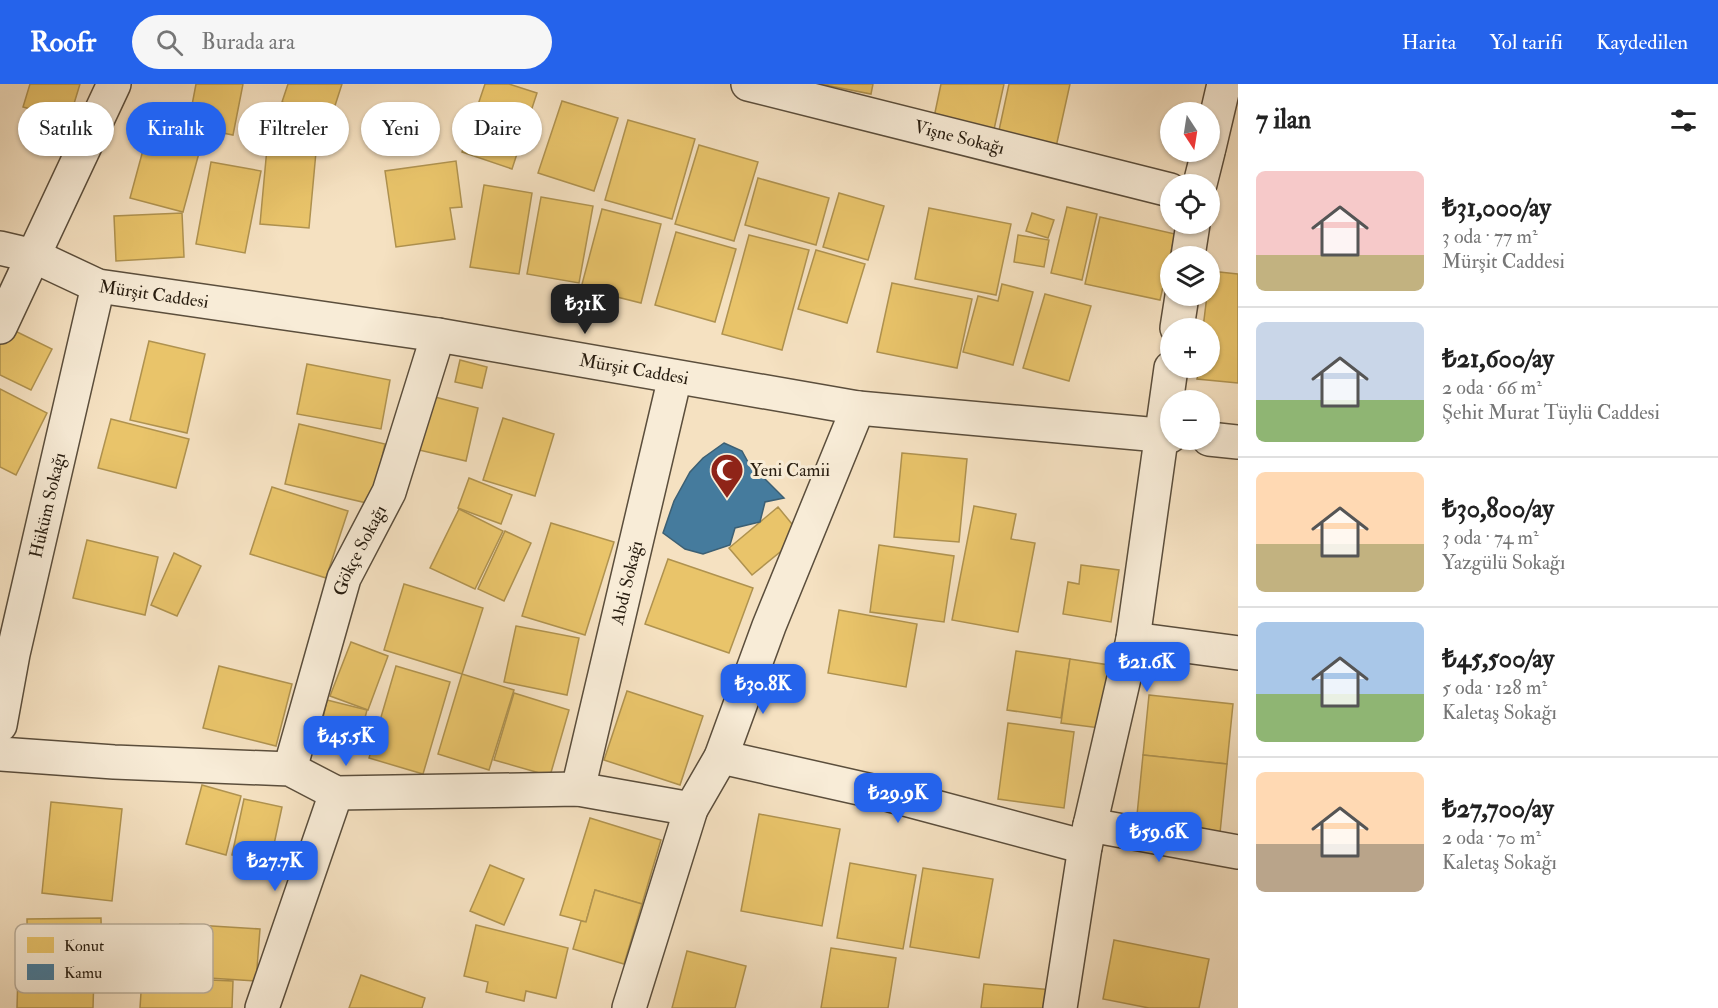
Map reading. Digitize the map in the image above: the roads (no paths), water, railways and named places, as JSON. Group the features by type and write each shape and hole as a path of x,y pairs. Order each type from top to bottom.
{"street":[{"path":"0,327 114,84"},
{"name":"Vişne Sokağı","path":"748,84 1160,187"},
{"path":"1220,102 1224,84"},
{"name":"Mürşit Caddesi","path":"0,248 34,256 98,286 438,335 858,408 1160,436"},
{"name":"Hüküm Sokağı","path":"0,725 13,654 98,286"},
{"name":"Gökçe Sokağı","path":"290,768 344,578 389,492 438,335"},
{"name":"Abdi Sokağı","path":"578,789 675,377"},
{"path":"629,1008 691,809 721,757 769,626 858,408"},
{"path":"1220,440 1238,442"},
{"path":"1060,1008 1088,836 1133,639 1163,450"},
{"path":"1133,639 1238,653"},
{"path":"0,754 114,762 290,768 336,793 578,789 691,809"},
{"path":"721,757 1088,836 1238,852"},
{"path":"262,1008 336,793"}],"place":[{"name":"Yeni Camii","path":"727,499"}]}
